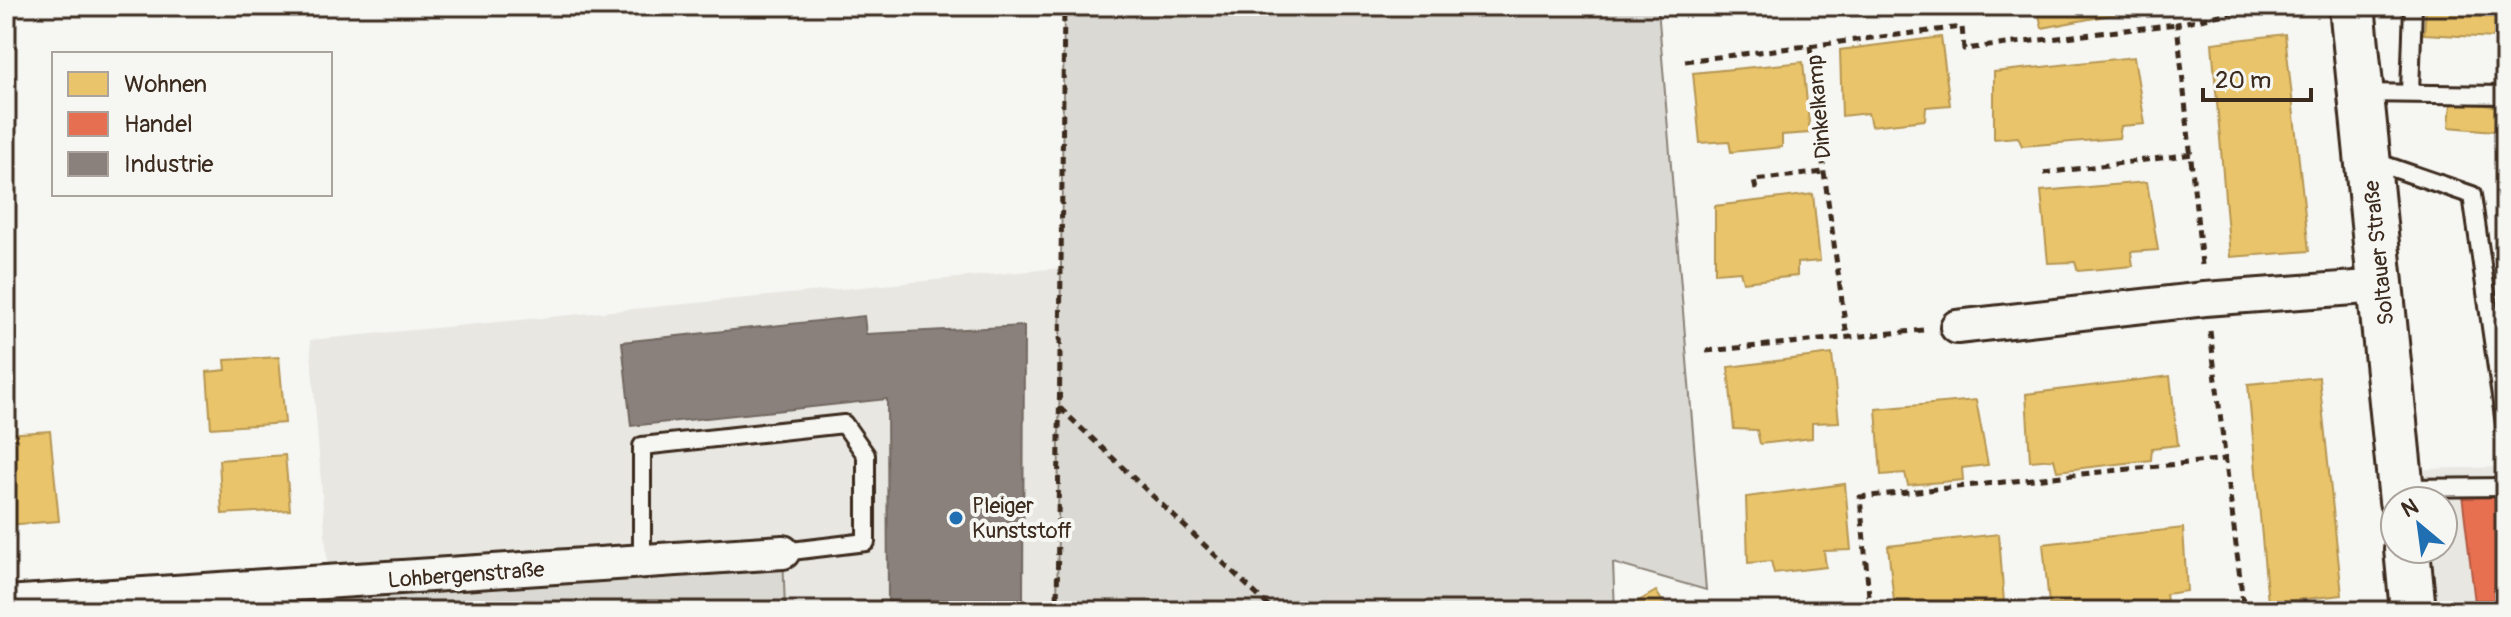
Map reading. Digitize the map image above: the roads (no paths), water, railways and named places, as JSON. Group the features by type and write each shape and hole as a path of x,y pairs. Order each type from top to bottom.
{"main road":[{"name":"Soltauer Straße","path":"2352,6 2401,485"},
{"path":"2409,565 2413,611"}],"street":[{"path":"1957,327 2205,299 2382,286"},
{"name":"Lohbergenstraße","path":"6,603 783,552"}],"lane":[{"path":"2410,92 2413,6"},
{"path":"2359,93 2505,95"},
{"path":"2368,159 2472,195 2505,424"},
{"path":"642,562 642,446 844,424 866,455 866,542 783,552"},
{"path":"2459,490 2505,487"}],"place":[{"name":"Pleiger Kunststoff","path":"956,518"}]}
